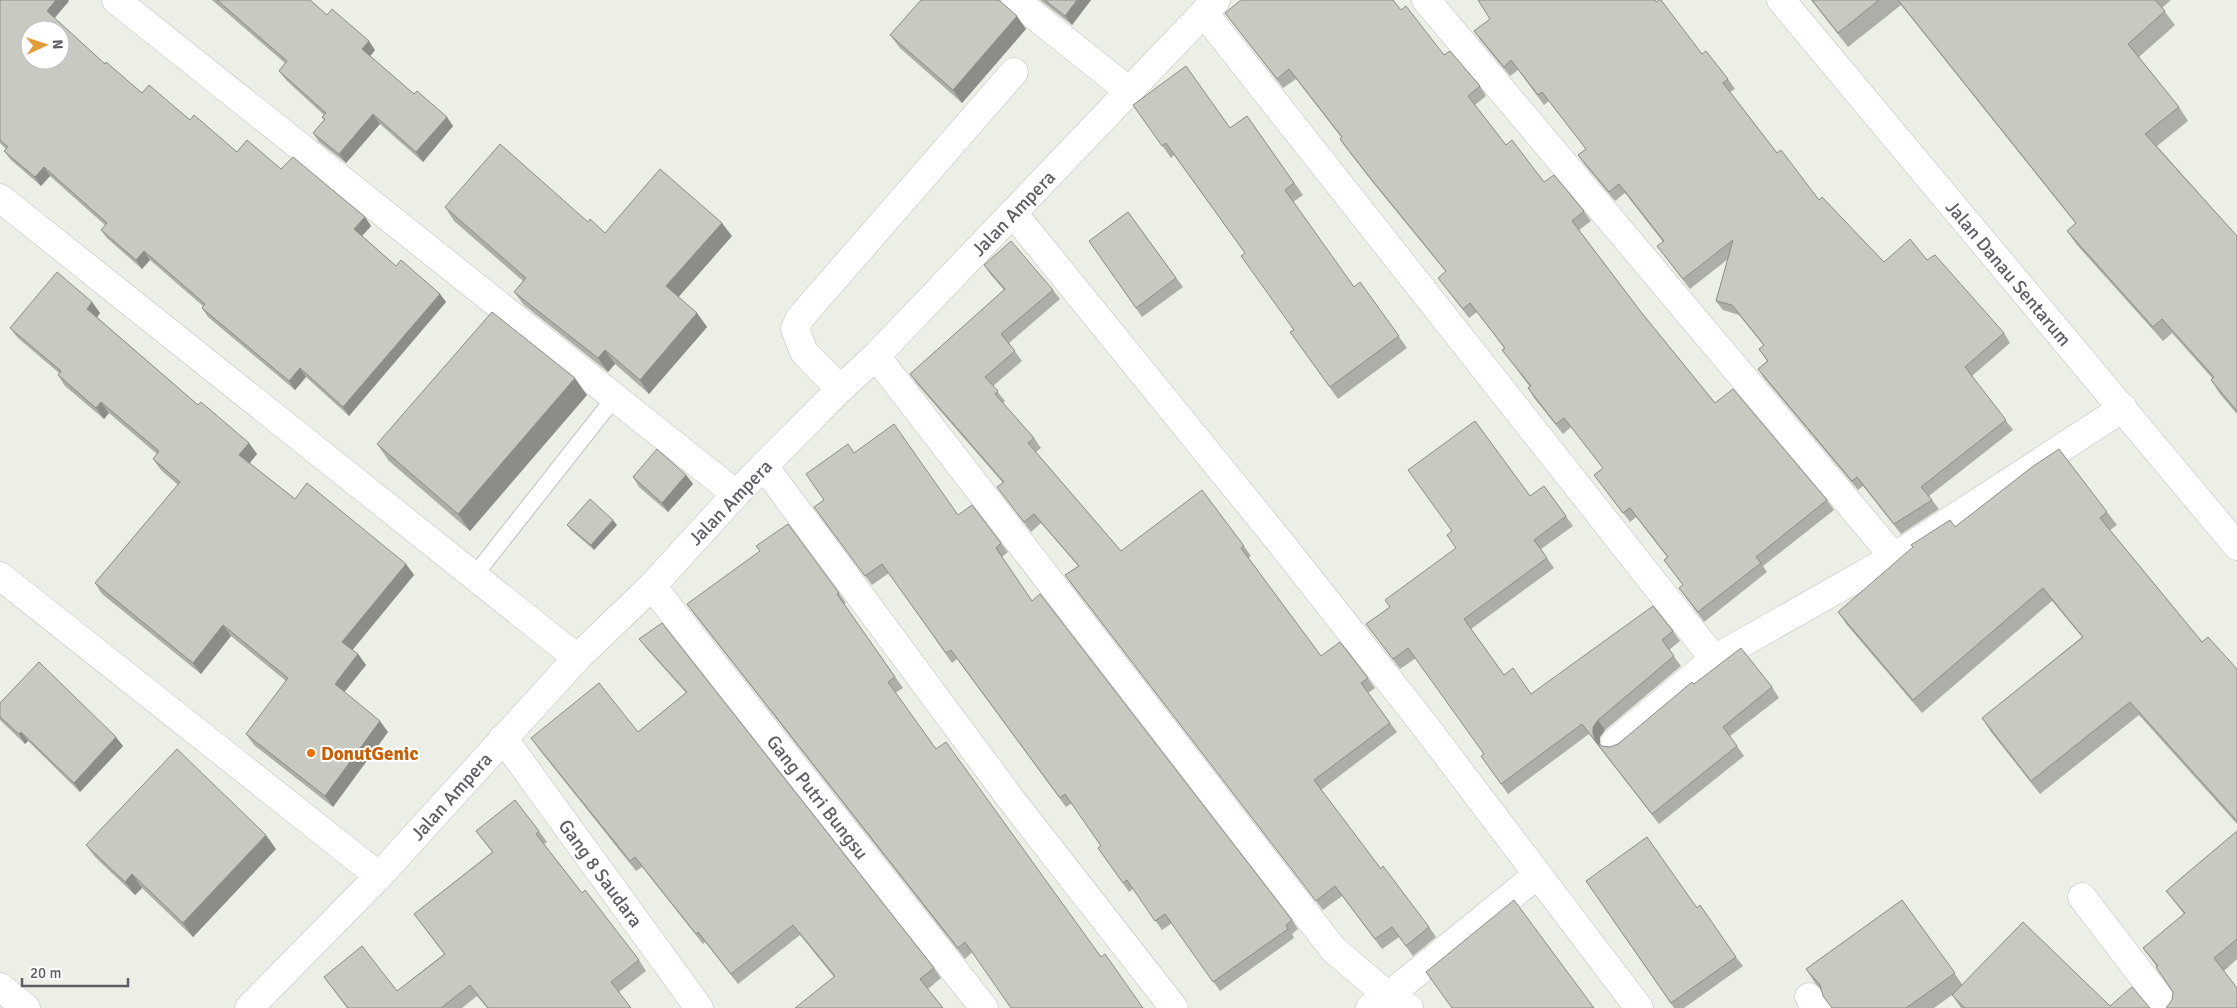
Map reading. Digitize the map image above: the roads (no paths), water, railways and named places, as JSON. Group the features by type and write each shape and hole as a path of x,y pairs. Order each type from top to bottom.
{"street":[{"path":"116,0 736,494"},
{"path":"1014,0 1129,91"},
{"path":"1426,0 1894,557"},
{"name":"Jalan Danau Sentarum","path":"1781,0 2237,546"},
{"path":"1210,6 1714,659"},
{"name":"Jalan Ampera","path":"266,1002 503,738 577,658 652,586 764,466 835,384 876,356 1210,6"},
{"path":"835,384 804,352 795,329 800,318 1014,72"},
{"path":"0,198 577,658"},
{"path":"1013,213 1286,549 1422,722 1639,1008"},
{"path":"876,356 1333,949 1389,1004 1537,874"},
{"path":"1615,742 1714,659 1894,557 2123,408"},
{"path":"764,466 1010,798 1174,1008"},
{"path":"0,576 379,876"},
{"name":"Gang Putri Bungsu","path":"652,586 984,1008"},
{"name":"Gang 8 Saudara","path":"503,738 699,1008"},
{"path":"2082,897 2167,1008"},
{"path":"0,987 26,1008"}],"lane":[{"path":"474,576 614,397"}],"place":[{"name":"DonutGenic","path":"311,753"}]}
